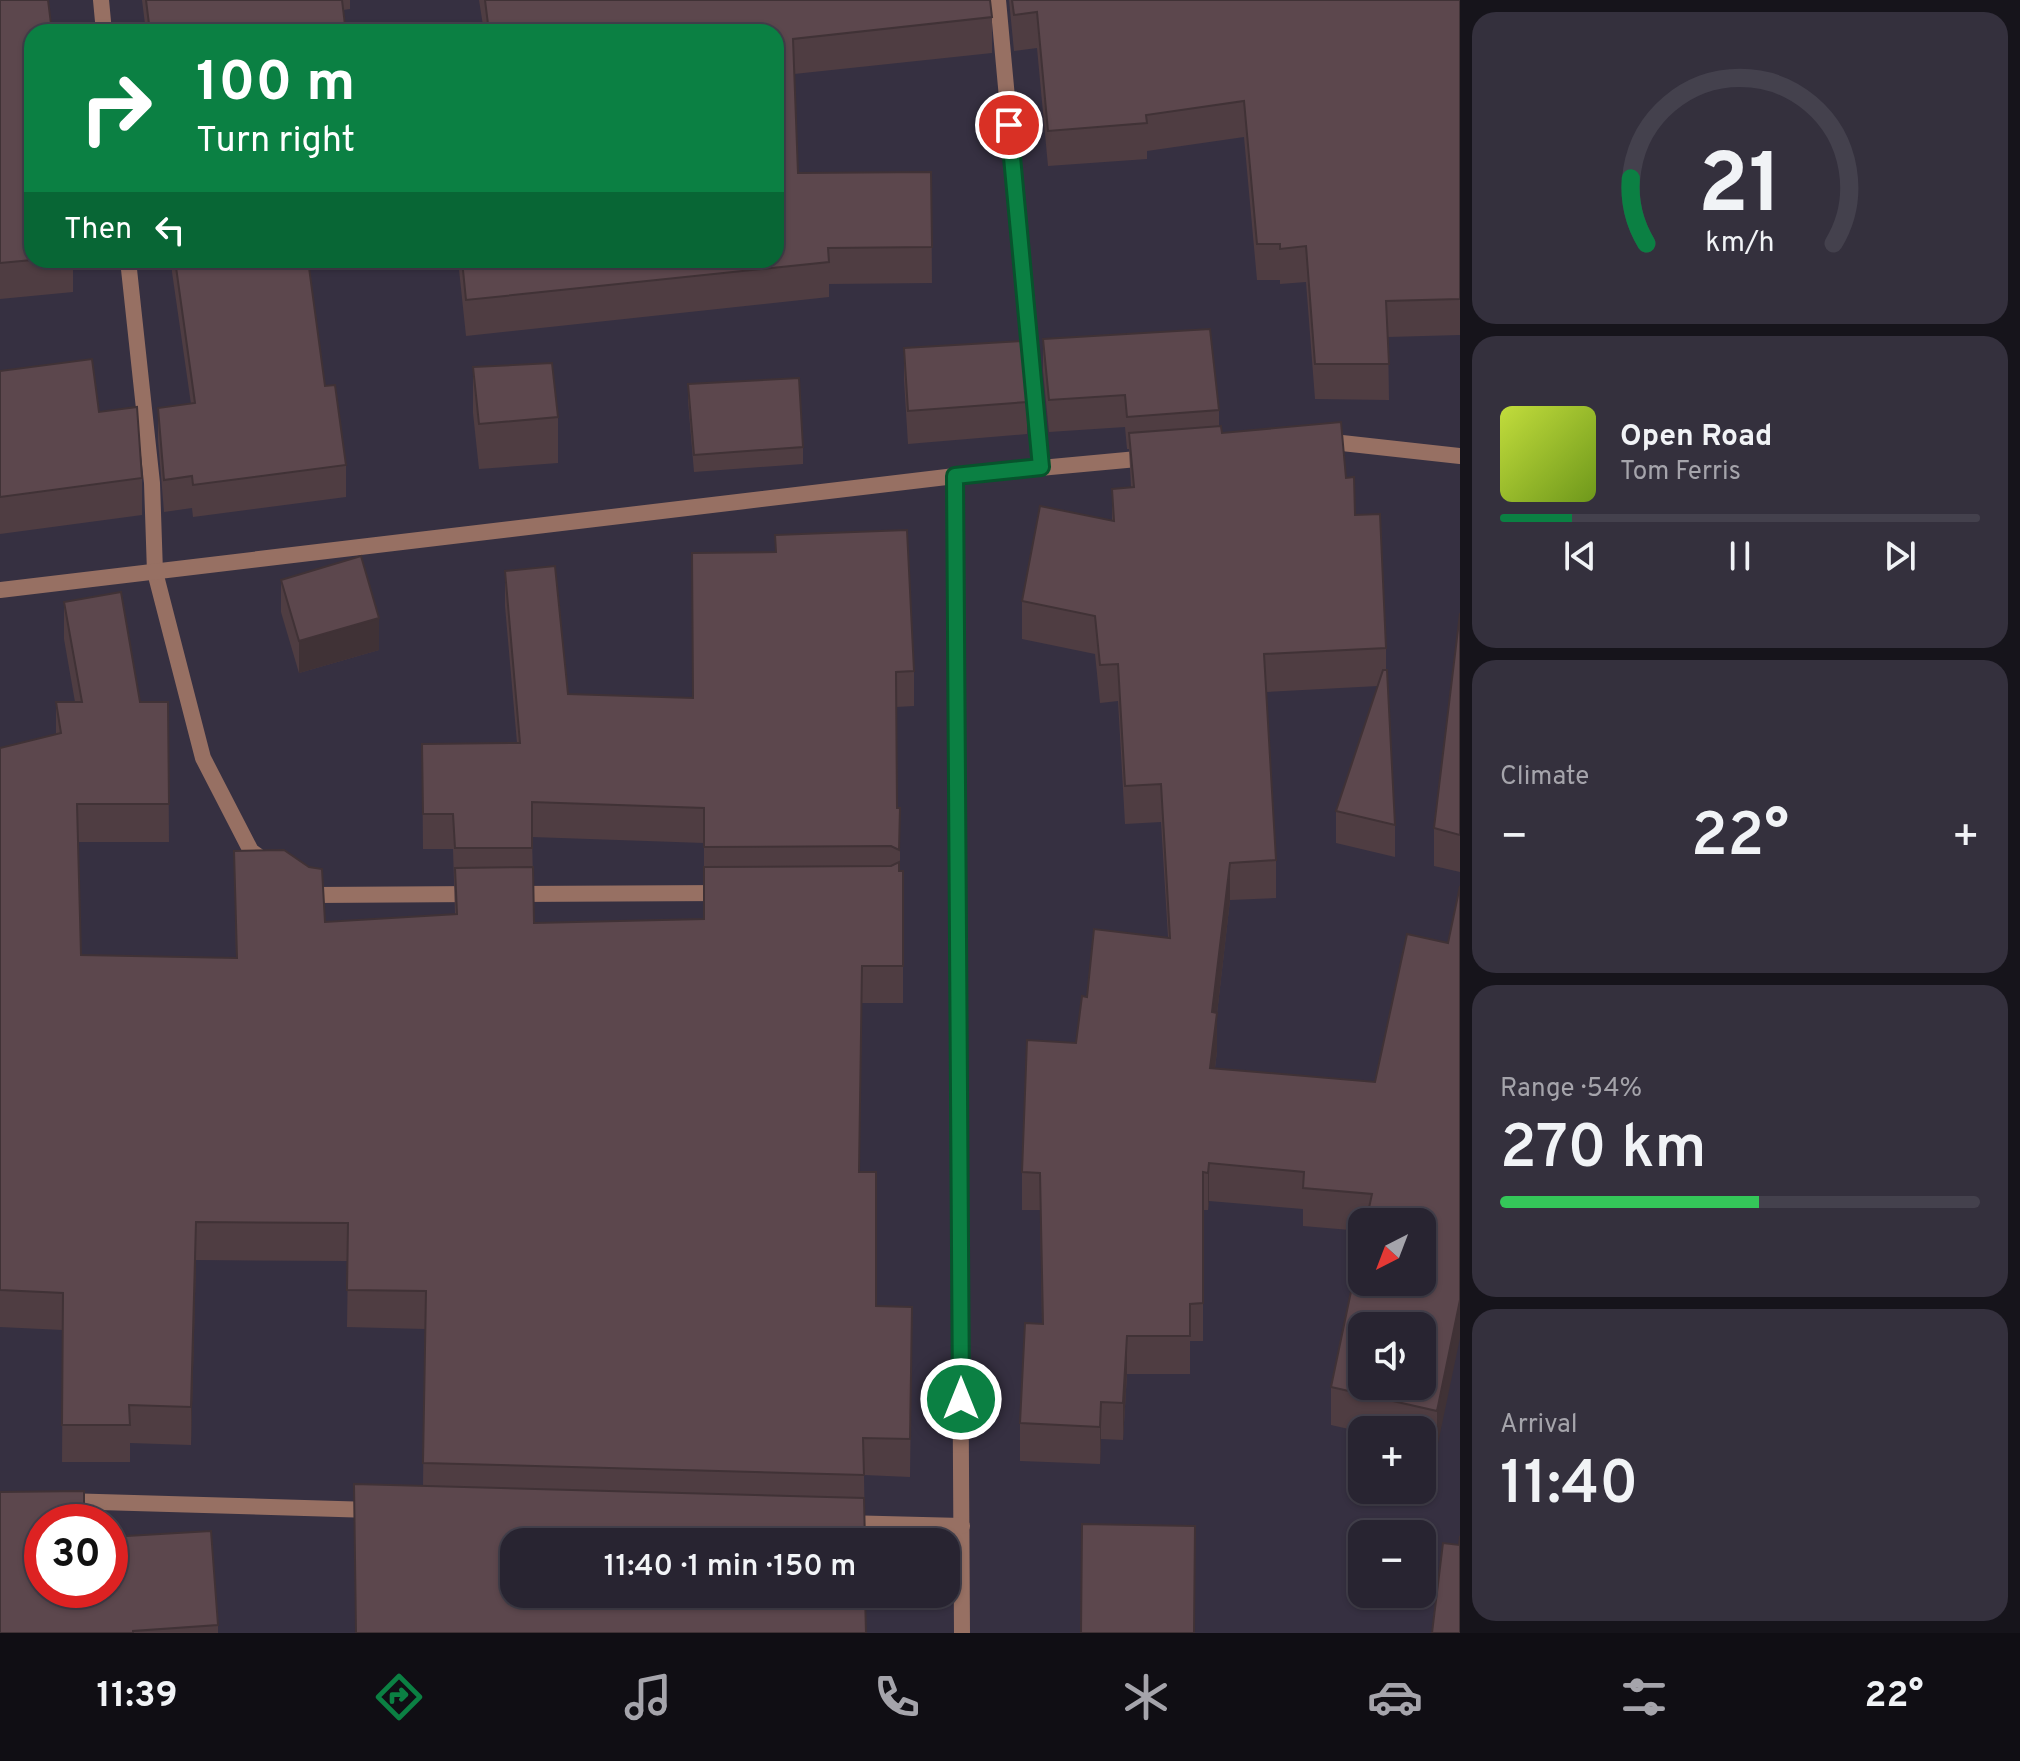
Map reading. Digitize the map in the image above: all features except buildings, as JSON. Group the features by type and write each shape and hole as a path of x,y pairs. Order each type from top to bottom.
{"street":[{"path":"101,0 103,24"},
{"path":"998,0 1041,467"},
{"path":"129,268 152,483 155,572 203,758 251,851 314,895 751,893"},
{"path":"1310,445 1342,443 1460,456"},
{"path":"0,590 955,476 1168,457"},
{"path":"955,476 962,1633"},
{"path":"41,1501 390,1510"},
{"path":"819,1522 962,1526"}],"route":[{"path":"961,1399 955,476 1041,467 1009,125"}]}
